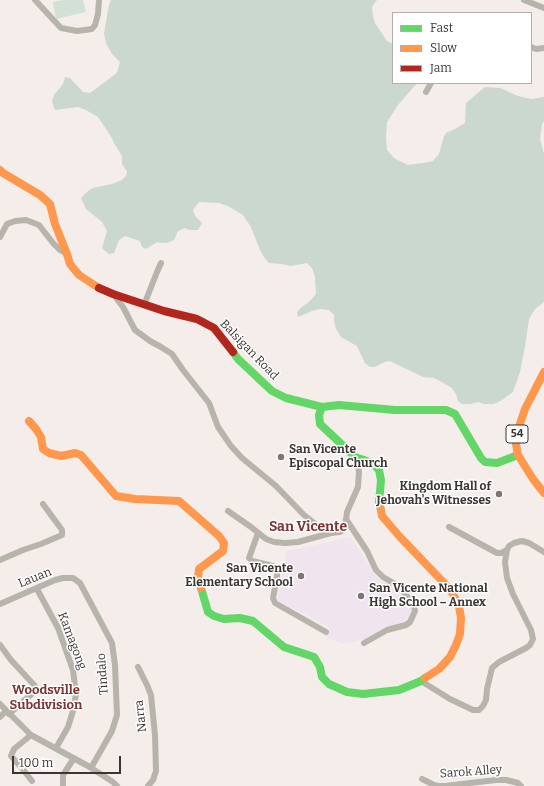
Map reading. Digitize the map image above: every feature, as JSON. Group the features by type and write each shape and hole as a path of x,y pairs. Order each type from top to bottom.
{"main road":[{"name":"Balsigan Road","path":"0,170 40,195 50,204 55,224 70,264 79,275 99,288 113,294 144,305 197,319 214,328 230,346 238,359 272,391 286,398 322,407 344,405 395,410 446,410 455,414 481,458 485,462 490,464 497,463 518,455"},
{"name":"54","path":"544,372 525,409 516,438 516,450 518,455 544,493"},
{"path":"29,421 41,437 43,449 49,453 62,456 75,453 81,455 116,496 182,503 219,536 224,543 223,551 199,569 198,572 198,578 208,612 214,616 224,619 240,618 253,621 284,647 314,657 317,660 324,680 329,684 347,692 363,694 399,690 421,681 439,669 450,656 460,634 461,618 459,606 453,594 446,585 382,516 379,503 381,480 378,470 374,465 367,461 355,457 320,424 319,415 322,407"}],"street":[{"path":"35,0 62,28 76,31 92,29 95,25 98,14 99,0"},
{"path":"524,0 544,8"},
{"path":"532,47 544,48"},
{"path":"426,92 431,84"},
{"path":"0,237 5,227 10,222 26,220 39,225 53,243 67,254"},
{"path":"144,305 161,263"},
{"path":"113,294 123,307 135,330 172,354 209,403 218,428 231,446 242,458 276,486 304,514 323,530 331,533"},
{"path":"228,511 266,539 274,542 298,542 340,532 345,529 347,512 358,487 359,471 355,457"},
{"path":"0,560 62,535 62,530 42,504"},
{"path":"346,519 367,551 376,570 383,577 395,584 407,596 414,606 415,611 410,622 406,625 387,630 364,643"},
{"path":"449,526 497,553 501,553 507,550 514,543 522,541 529,543 544,552"},
{"path":"258,533 249,558 252,561 272,566 277,570 273,598 275,603 326,632"},
{"path":"421,681 464,706 473,710 479,710 486,700 486,689 492,668 499,662 530,645 533,639 531,630 513,594 507,578 505,562 507,550"},
{"name":"Lauan","path":"0,604 63,578 73,578 78,581"},
{"name":"Tindalo","path":"78,581 112,643 114,665 116,715 112,731 91,768"},
{"name":"Kamagong","path":"36,589 58,628 73,670 76,694 74,711 68,727 56,748"},
{"path":"0,645 11,660 35,686 35,691 0,717"},
{"name":"Narra","path":"138,668 151,695 155,735 156,771 153,780 148,786"},
{"path":"0,704 31,735 91,768 117,786"},
{"path":"31,735 14,749 11,756 32,781"},
{"path":"63,786 63,775 74,758"},
{"name":"Sarok Alley","path":"422,779 438,786 489,780 506,780 518,783 521,786"}],"shaded area":[{"path":"63,0 83,0 86,12 56,19 53,2"},
{"path":"111,0 377,0 372,7 375,23 387,41 392,44 392,84 416,84 398,105 387,122 387,150 394,158 408,165 433,161 439,154 446,133 465,123 466,103 485,87 500,88 518,96 531,99 544,97 544,121 542,124 540,139 544,154 544,302 535,309 529,319 520,372 513,392 494,404 484,404 478,402 462,404 458,401 452,388 434,378 423,377 390,361 384,362 375,367 370,367 365,363 357,346 341,337 336,329 334,315 329,310 320,309 298,317 297,312 316,294 315,277 312,268 307,263 291,266 269,263 260,250 251,227 243,215 228,206 219,203 199,202 193,210 195,216 202,223 198,230 189,230 185,228 178,231 174,240 167,243 157,242 146,249 142,247 140,241 125,236 119,240 114,253 109,254 102,248 107,231 102,222 86,209 81,198 93,188 112,184 122,180 126,176 127,171 122,164 122,156 98,117 78,107 55,110 52,101 54,95 63,84 65,77 70,78 83,92 90,93 117,73 120,62 112,54 106,43 104,33"},
{"name":"San Vicente National High School – Annex","path":"350,537 379,579 392,586 411,606 411,612 408,618 401,624 387,627 364,639 342,644 327,637 329,628 277,600 287,551"}],"traffic: fast":[{"path":"233,352 238,359 272,391 286,398 322,407 339,405 395,410 446,410 455,414 481,458 485,462 497,463 518,455"},
{"path":"322,407 319,415 320,424 355,457 367,461 379,470 381,480 379,503 381,510"},
{"path":"201,588 208,612 214,616 224,619 240,618 253,621 284,647 314,657 320,667 322,677 329,684 347,692 363,694 399,690 425,678"}],"traffic: slow":[{"path":"0,170 40,195 50,204 55,224 70,264 79,275 99,288"},
{"path":"544,372 525,409 518,430 516,444 518,455 544,493"},
{"path":"29,421 41,437 43,449 49,453 61,456 75,453 81,455 116,496 135,499 179,501 219,536 224,543 223,551 199,569 198,578 201,588"},
{"path":"381,510 382,516 400,537 446,585 453,594 459,606 461,618 460,634 456,645 450,657 439,669 425,678"}],"traffic: jam":[{"path":"99,288 164,311 197,319 214,328 233,352"}],"place":[{"name":"San Vicente Episcopal Church","path":"281,457"},
{"name":"Kingdom Hall of Jehovah's Witnesses","path":"499,494"},
{"name":"San Vicente Elementary School","path":"301,576"},
{"name":"San Vicente National High School – Annex","path":"361,596"}],"district":[{"name":"San Vicente","path":"308,527"},
{"name":"Woodsville Subdivision","path":"46,698"}]}
